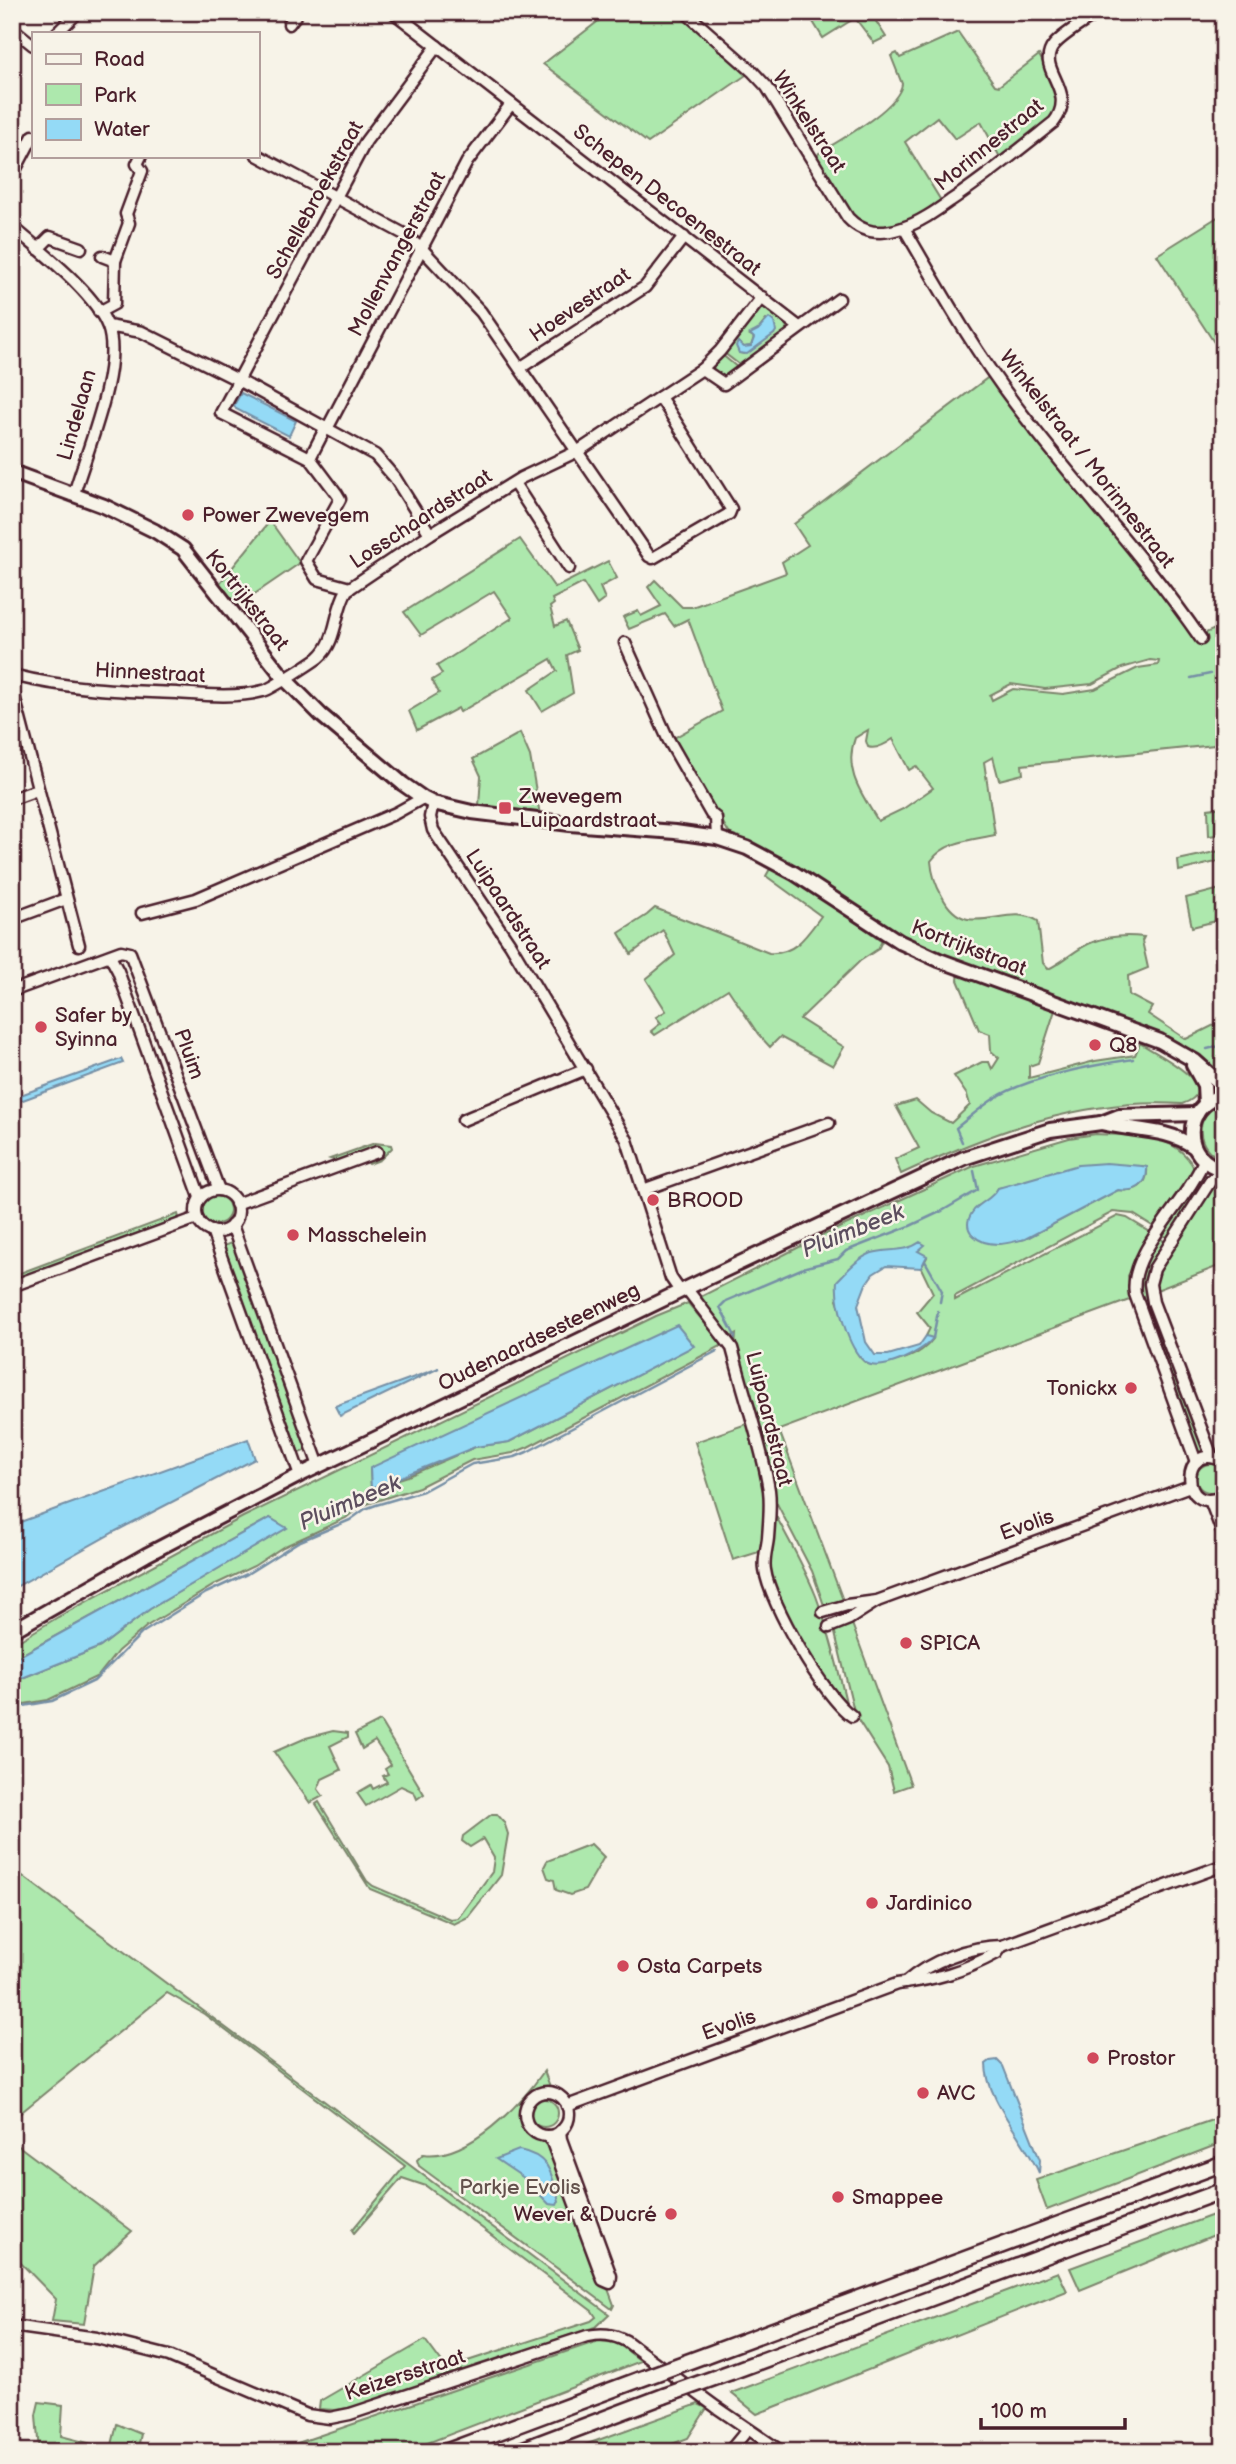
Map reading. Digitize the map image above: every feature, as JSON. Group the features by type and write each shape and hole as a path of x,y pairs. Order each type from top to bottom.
{"highway":[{"path":"445,2452 1224,2162"},
{"path":"516,2452 1224,2190"}],"main road":[{"name":"Kortrijkstraat","path":"12,472 74,494 155,530 183,549 284,678 321,715 403,784 428,800 472,812 711,837 747,848 794,873 900,942 939,960 1133,1030 1182,1052 1224,1087"},
{"path":"1182,1052 1201,1077 1201,1109 1192,1130 1194,1147 1204,1160 1224,1171"},
{"path":"1201,1109 1224,1095"},
{"name":"Oudenaardsesteenweg","path":"12,1631 146,1555 300,1475 964,1158 1050,1130 1101,1123 1119,1116 1201,1109"},
{"name":"Oudenaardsesteenweg","path":"1101,1123 1165,1133 1194,1147"}],"street":[{"path":"58,32 78,12"},
{"path":"289,24 298,12"},
{"path":"393,12 511,104"},
{"name":"Winkelstraat","path":"685,12 754,72 766,87 855,226 871,232 904,228"},
{"name":"Morinnestraat","path":"904,228 968,189 1054,122 1063,103 1052,74 1049,56 1054,45 1099,12"},
{"path":"12,28 32,44"},
{"name":"Schellebroekstraat","path":"310,458 221,413 366,141 437,47"},
{"name":"Schepen Decoenestraat","path":"511,104 799,327"},
{"name":"Mollenvangerstraat","path":"310,458 467,162 511,104"},
{"path":"12,176 32,138"},
{"path":"259,156 404,234 422,249 481,312 649,556 653,558 729,513 731,509 660,397"},
{"path":"99,312 114,304 115,261 129,223 126,214 142,172 137,164 140,158"},
{"name":"Lindelaan","path":"12,226 80,287 108,326 112,344 111,375 74,494"},
{"name":"Winkelstraat / Morinnestraat","path":"904,228 978,352 1015,404 1148,567 1201,639"},
{"path":"38,249 47,236 81,248"},
{"name":"Hoevestraat","path":"520,368 645,287 684,237"},
{"path":"102,256 115,261"},
{"name":"Losschaardstraat","path":"284,678 319,657 332,637 339,603 350,588 430,534 514,483 576,451 702,369 720,351 762,297"},
{"path":"702,369 724,384 839,299"},
{"path":"108,326 142,332 238,380 375,455 395,478 430,534"},
{"name":"Losschaardstraat","path":"310,458 340,499 306,561 317,579 350,588"},
{"name":"Losschaardstraat","path":"514,483 569,568"},
{"path":"625,643 668,739 717,822 711,837"},
{"path":"13,675 13,692 79,945"},
{"name":"Hinnestraat","path":"13,675 82,689 211,695 242,695 265,691 284,678"},
{"path":"12,799 37,790"},
{"path":"142,914 196,899 428,800"},
{"name":"Luipaardstraat","path":"428,800 433,830 510,944 627,1140 671,1278 732,1348 769,1492 764,1568 768,1587 824,1685 852,1716"},
{"path":"12,919 66,899"},
{"name":"Pluim","path":"200,1198 118,971 110,956 126,951 134,959 219,1190"},
{"path":"12,991 110,956"},
{"path":"463,1120 586,1069"},
{"path":"643,1190 829,1123"},
{"path":"236,1204 377,1152"},
{"path":"1196,1462 1135,1294 1133,1280 1140,1261 1204,1160"},
{"path":"1212,1457 1159,1319 1150,1284 1153,1269 1211,1180 1224,1171"},
{"path":"219,1190 230,1195 236,1204 237,1215 232,1225 223,1231 212,1231 206,1229 197,1218 197,1204 205,1193 219,1190"},
{"path":"12,1286 197,1218"},
{"path":"232,1225 319,1466"},
{"path":"212,1231 300,1475"},
{"path":"1224,1462 1212,1457 1196,1462 1190,1471 1190,1486 1198,1496 1210,1500 1224,1495"},
{"name":"Evolis","path":"829,1627 849,1619 877,1601 1190,1486"},
{"path":"1210,1500 1224,1537"},
{"name":"Evolis","path":"823,1612 846,1605 877,1601"},
{"name":"Evolis","path":"905,1983 946,1959 965,1952 1002,1946 1224,1866"},
{"name":"Evolis","path":"568,2106 905,1983 951,1974 997,1952 1002,1946"},
{"path":"545,2091 556,2093 565,2100 568,2106 567,2123 560,2131 547,2136 530,2129 525,2116 526,2105 532,2096 545,2091"},
{"path":"547,2136 552,2142 603,2280 610,2283 611,2276 560,2131"},
{"name":"Keizersstraat","path":"12,2326 97,2338 169,2356 307,2415 330,2418 587,2336 601,2333 614,2335 782,2452"},
{"path":"729,2452 748,2429"}],"green space":[{"path":"610,12 682,12 749,73 648,143 543,64"},
{"path":"807,12 870,12 886,37 874,43 855,18 823,38"},
{"path":"958,32 995,85 999,86 1039,55 1060,94 1058,112 1002,161 981,122 955,139 937,117 905,142 943,204 898,225 873,229 862,226 852,219 843,207 816,159 819,153 854,132 891,103 902,84 891,56 897,53 900,58"},
{"path":"1224,213 1224,347 1219,350 1157,255"},
{"path":"764,307 786,322 787,331 741,366 723,352","holes":["766,320 774,334 744,354 739,353 739,343 744,347 751,346 754,337 750,335"]},
{"path":"721,354 738,368 724,379 712,370"},
{"path":"990,376 1199,636 1224,625 1224,744 1022,765 1023,774 999,780 993,757 984,762 995,835 951,845 931,861 934,879 942,896 952,910 963,917 974,920 1013,915 1038,921 1043,963 1048,969 1099,940 1144,937 1142,941 1148,968 1128,976 1129,995 1152,1007 1148,1014 1186,1039 1224,1020 1224,1078 1181,1043 1166,1040 895,936 790,867 729,833 674,738 722,711 688,619 674,626 665,614 629,629 623,617 638,611 641,616 661,606 648,587 655,580 682,607 692,607 786,573 782,562 808,545 794,524","holes":["1150,660 1159,661 1158,665 1138,668 1095,689 1063,694 1013,689 992,700 990,695 1011,684 1045,689 1092,684 1122,668","868,730 868,747 878,747 893,739 909,770 916,766 933,788 903,809 878,821 856,782 851,761 855,738"]},
{"path":"270,521 300,563 237,606 219,584"},
{"path":"520,539 555,588 608,561 617,578 600,587 605,599 597,605 583,583 552,599 554,604 550,607 555,626 566,621 578,650 567,655 573,693 542,711 529,690 557,671 551,659 460,712 458,708 417,730 409,711 439,693 432,680 442,674 437,666 512,618 494,591 421,635 404,612"},
{"path":"520,733 530,756 540,815 479,806 481,776 473,759"},
{"path":"1224,807 1224,839 1222,834 1209,836 1208,809"},
{"path":"1224,850 1224,860 1179,871 1178,860"},
{"path":"771,867 804,885 882,941 878,949 860,961 800,1019 844,1047 833,1066 780,1037 770,1047 728,989 655,1035 651,1031 661,1023 656,1017 666,1011 646,979 675,955 663,930 631,954 619,933 655,908 769,953 786,951 800,942 821,916 766,876"},
{"path":"1224,888 1224,925 1220,920 1192,927 1186,898"},
{"path":"959,973 1055,1010 1038,1063 1029,1066 1029,1078 1095,1061 1135,1055 1140,1043 1183,1070 1193,1080 1197,1089 1194,1097 1182,1104 1108,1106 1037,1121 968,1145 901,1174 895,1159 919,1148 896,1106 916,1100 931,1113 951,1123 970,1105 967,1095 954,1076 982,1062 989,1062 992,1069 999,1058 991,1051 990,1034 979,1030 958,980"},
{"path":"1224,1104 1224,1160 1207,1148 1201,1131 1206,1114"},
{"path":"1096,1134 1151,1138 1176,1147 1194,1168 1158,1226 1154,1227 1133,1214 1113,1212 955,1296 955,1300 1118,1216 1127,1218 1150,1232 1128,1276 1132,1299 779,1430 844,1603 825,1608 812,1571 773,1496 735,1349 736,1334 727,1339 700,1297 817,1238 974,1166 1069,1138","holes":["1147,1167 1147,1174 1139,1187 1118,1190 1025,1239 998,1244 978,1206 994,1196 998,1188","912,1248 927,1257 921,1268 933,1293 917,1312 930,1328 926,1336 933,1339 907,1358 882,1364 868,1364 862,1360 853,1345 837,1300 871,1254"]},
{"path":"375,1143 391,1145 392,1148 380,1160 369,1164 367,1161 378,1156 375,1147 337,1161 330,1159"},
{"path":"1203,1173 1209,1177 1169,1239 1162,1234"},
{"path":"1218,1180 1224,1182 1224,1264 1154,1291 1155,1275"},
{"path":"216,1196 226,1200 230,1210 226,1220 216,1224 206,1220 202,1210 206,1200"},
{"path":"178,1214 179,1218 12,1280 12,1276"},
{"path":"1159,1237 1165,1242 1164,1246 1149,1270 1146,1284 1206,1454 1198,1457 1137,1290 1144,1260"},
{"path":"234,1242 310,1449 299,1453 223,1246"},
{"path":"688,1303 723,1345 528,1447 513,1453 472,1460 419,1487 361,1506 346,1518 283,1547 147,1626 118,1651 98,1676 48,1700 12,1706 12,1682 100,1647 150,1609 286,1528 270,1518 12,1660 12,1645 58,1617 243,1517 656,1316","holes":["693,1346 509,1442 475,1447 408,1476 371,1488 370,1469 525,1397"]},
{"path":"749,1423 763,1472 766,1501 762,1551 733,1560 695,1442"},
{"path":"1210,1464 1220,1468 1224,1478 1220,1488 1210,1492 1200,1488 1196,1478 1200,1468"},
{"path":"772,1509 816,1596 848,1711 801,1645 768,1577"},
{"path":"851,1621 911,1785 894,1791 888,1767 855,1715 834,1629"},
{"path":"380,1721 424,1794 417,1799 414,1792 401,1786 366,1806 357,1793 371,1785 373,1789 387,1782 383,1776 388,1774 385,1769 391,1765 375,1741 362,1749 355,1734"},
{"path":"333,1731 348,1733 348,1737 330,1746 341,1770 322,1779 318,1789 323,1796 310,1803 274,1752 306,1738"},
{"path":"319,1802 367,1881 450,1919 458,1918 492,1872 494,1858 483,1839 470,1847 462,1841 463,1836 492,1814 497,1814 504,1822 508,1834 501,1875 468,1917 454,1924 370,1889 316,1804"},
{"path":"591,1844 604,1857 585,1890 570,1895 556,1890 554,1880 548,1878 544,1867 547,1861"},
{"path":"12,1868 609,2314 595,2327 354,2407 319,2409 320,2401 425,2340 446,2368 591,2321 596,2317 592,2311 426,2186 402,2178 354,2233 352,2230 405,2166 204,2014 167,1993 12,2120"},
{"name":"Parkje Evolis","path":"544,2071 551,2089 537,2091 526,2100 522,2106 522,2120 530,2132 549,2143 602,2284 607,2286 614,2305 612,2309 419,2166 417,2160 423,2154 440,2154 475,2139 508,2113"},
{"path":"544,2099 554,2103 558,2113 554,2123 544,2127 534,2123 530,2113 534,2103"},
{"path":"1224,2116 1224,2142 1047,2210 1036,2180"},
{"path":"12,2141 132,2231 94,2266 84,2324 52,2321 56,2299 12,2254"},
{"path":"1224,2211 1224,2231 1080,2290 1070,2268"},
{"path":"1058,2272 1067,2291 757,2414 731,2393"},
{"path":"598,2341 617,2343 641,2361 404,2452 271,2452"},
{"path":"39,2402 63,2405 61,2436 111,2449 117,2424 141,2434 139,2443 170,2452 39,2452 36,2415"},
{"path":"698,2404 707,2408 688,2438 651,2452 565,2452"}],"water":[{"path":"769,318 774,322 774,334 747,354 739,353 736,346 738,342 744,347 751,346 754,338 750,334"},
{"path":"241,393 296,421 289,436 236,409 234,405"},
{"path":"121,1059 123,1063 12,1104 12,1098"},
{"path":"1106,1163 1147,1167 1147,1174 1139,1187 1118,1190 1025,1239 1005,1244 984,1242 969,1230 968,1224 974,1210 998,1188 1078,1165"},
{"path":"920,1242 925,1245 918,1251 927,1256 921,1268 886,1266 873,1274 858,1305 866,1342 875,1355 888,1355 919,1346 926,1336 933,1338 928,1344 901,1360 872,1365 859,1356 848,1336 840,1312 837,1281 867,1255 908,1248"},
{"path":"677,1325 694,1346 509,1442 475,1447 371,1489 370,1468"},
{"path":"439,1368 340,1416 335,1406"},
{"path":"248,1439 255,1459 12,1589 12,1525"},
{"path":"270,1518 287,1528 150,1609 100,1647 12,1682 12,1660"},
{"path":"997,2060 1003,2066 1040,2160 1039,2173 992,2092 986,2064"},
{"path":"519,2150 537,2157 548,2168 559,2201 557,2205 549,2204 524,2178 496,2159"}],"waterway":[{"path":"1218,668 1224,663"},
{"path":"1191,678 1210,674"},
{"name":"Pluimbeek","path":"1207,1049 1224,1045"},
{"name":"Pluimbeek","path":"962,1142 956,1128 990,1101 1009,1091 1062,1073 1133,1059"},
{"name":"Pluimbeek","path":"733,1342 735,1336 720,1307 726,1301 806,1267 838,1259 846,1251 942,1211 978,1190 974,1171"},
{"path":"925,1261 942,1291 940,1302"},
{"path":"933,1338 938,1311"},
{"name":"Pluimbeek","path":"12,1708 52,1701 94,1681 142,1633 206,1593 247,1574 298,1542 350,1520 365,1509 423,1491 472,1464 515,1457 527,1452 717,1351"}],"place":[{"name":"Power Zwevegem","path":"188,515"},
{"name":"Zwevegem Luipaardstraat","path":"505,808"},
{"name":"Safer by Syinna","path":"41,1027"},
{"name":"Q8","path":"1095,1045"},
{"name":"BROOD","path":"653,1200"},
{"name":"Masschelein","path":"293,1235"},
{"name":"Tonickx","path":"1131,1388"},
{"name":"SPICA","path":"906,1643"},
{"name":"Jardinico","path":"872,1903"},
{"name":"Osta Carpets","path":"623,1966"},
{"name":"Prostor","path":"1093,2058"},
{"name":"AVC","path":"923,2093"},
{"name":"Smappee","path":"838,2197"},
{"name":"Wever & Ducré","path":"671,2214"}]}
